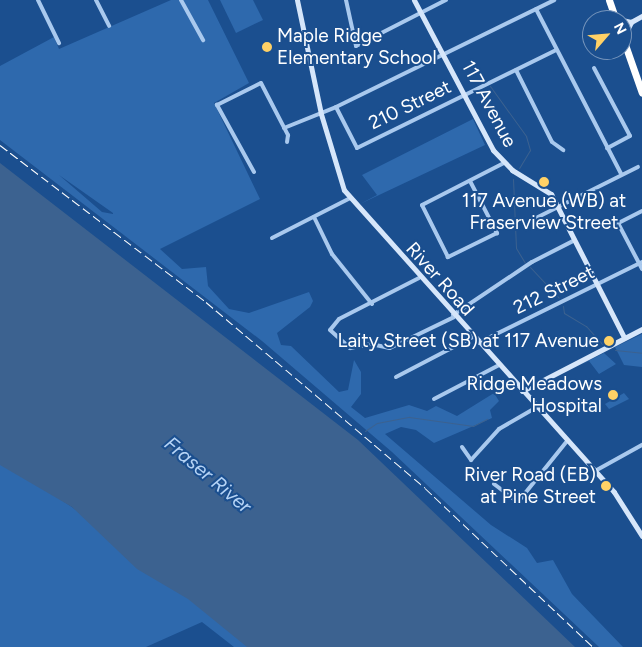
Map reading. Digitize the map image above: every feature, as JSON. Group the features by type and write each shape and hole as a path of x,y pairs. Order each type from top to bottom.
{"highway":[{"path":"630,60 642,93"}],"street":[{"path":"38,0 59,43"},
{"path":"96,0 109,26"},
{"path":"181,0 203,40"},
{"name":"River Road","path":"297,0 321,114 336,174 350,198 418,278 595,471 642,536"},
{"path":"346,0 356,46 422,14 446,0"},
{"name":"117 Avenue","path":"414,0 504,163 545,188 557,205 624,337"},
{"path":"284,128 336,107 554,0"},
{"path":"536,9 621,174"},
{"name":"210 Street","path":"336,107 357,148 556,50"},
{"path":"594,68 630,136 607,148"},
{"path":"516,70 552,142 563,150"},
{"path":"254,172 217,105 261,83 284,128 287,142"},
{"path":"470,181 497,233 448,257 422,205 504,163"},
{"path":"536,218 557,205 638,167"},
{"path":"272,238 350,198"},
{"path":"642,211 618,223 642,269"},
{"path":"314,217 332,254 372,304"},
{"path":"418,278 330,326 341,344 350,348 371,344 390,348 453,316 532,262 575,240"},
{"name":"212 Street","path":"478,343 640,263"},
{"path":"522,391 642,329"},
{"path":"396,376 473,337"},
{"path":"434,399 499,366"},
{"path":"462,447 471,460 499,429 537,407"},
{"path":"494,484 518,502 567,441"},
{"path":"595,471 642,445"}],"shaded area":[{"path":"171,0 208,0 249,83 214,103 260,199 160,249 182,269 206,267 208,286 229,309 249,313 309,292 313,301 310,307 277,333 281,345 291,346 339,392 348,390 354,360 361,372 361,394 351,407 365,418 409,405 427,411 436,406 457,416 494,393 499,401 490,410 492,418 434,443 416,430 401,427 385,434 491,525 527,548 537,563 553,560 572,594 623,647 599,647 392,452 262,341 0,140 0,66 54,37 59,49","holes":["59,175 113,213 102,212"]},
{"path":"220,0 253,0 263,20 236,33"},
{"path":"473,119 485,145 360,204 377,195 362,175"},
{"path":"642,334 642,367 624,365 615,347"},
{"path":"604,353 616,364 599,374 589,361 578,366"},
{"path":"624,393 629,399 609,409 605,404"},
{"path":"0,460 72,507 253,647 234,647 202,622 146,647 0,647"}],"water":[{"name":"Fraser River","path":"0,163 358,440 575,647 247,647 188,599 137,569 72,507 0,465"}],"waterway":[{"path":"490,86 526,136 530,150 519,168"},
{"path":"513,179 516,248 525,263"},
{"path":"530,267 559,298"},
{"path":"563,306 564,313 586,326 602,344"},
{"path":"615,350 642,353"},
{"path":"365,431 377,423 409,417 473,426 487,419"}],"railway":[{"path":"0,145 206,302 425,488 593,647"}],"place":[{"name":"Maple Ridge Elementary School","path":"267,47"},
{"name":"117 Avenue (WB) at Fraserview Street","path":"544,182"},
{"name":"Laity Street (SB) at 117 Avenue","path":"609,341"},
{"name":"Ridge Meadows Hospital","path":"613,395"},
{"name":"River Road (EB) at Pine Street","path":"606,486"}]}
